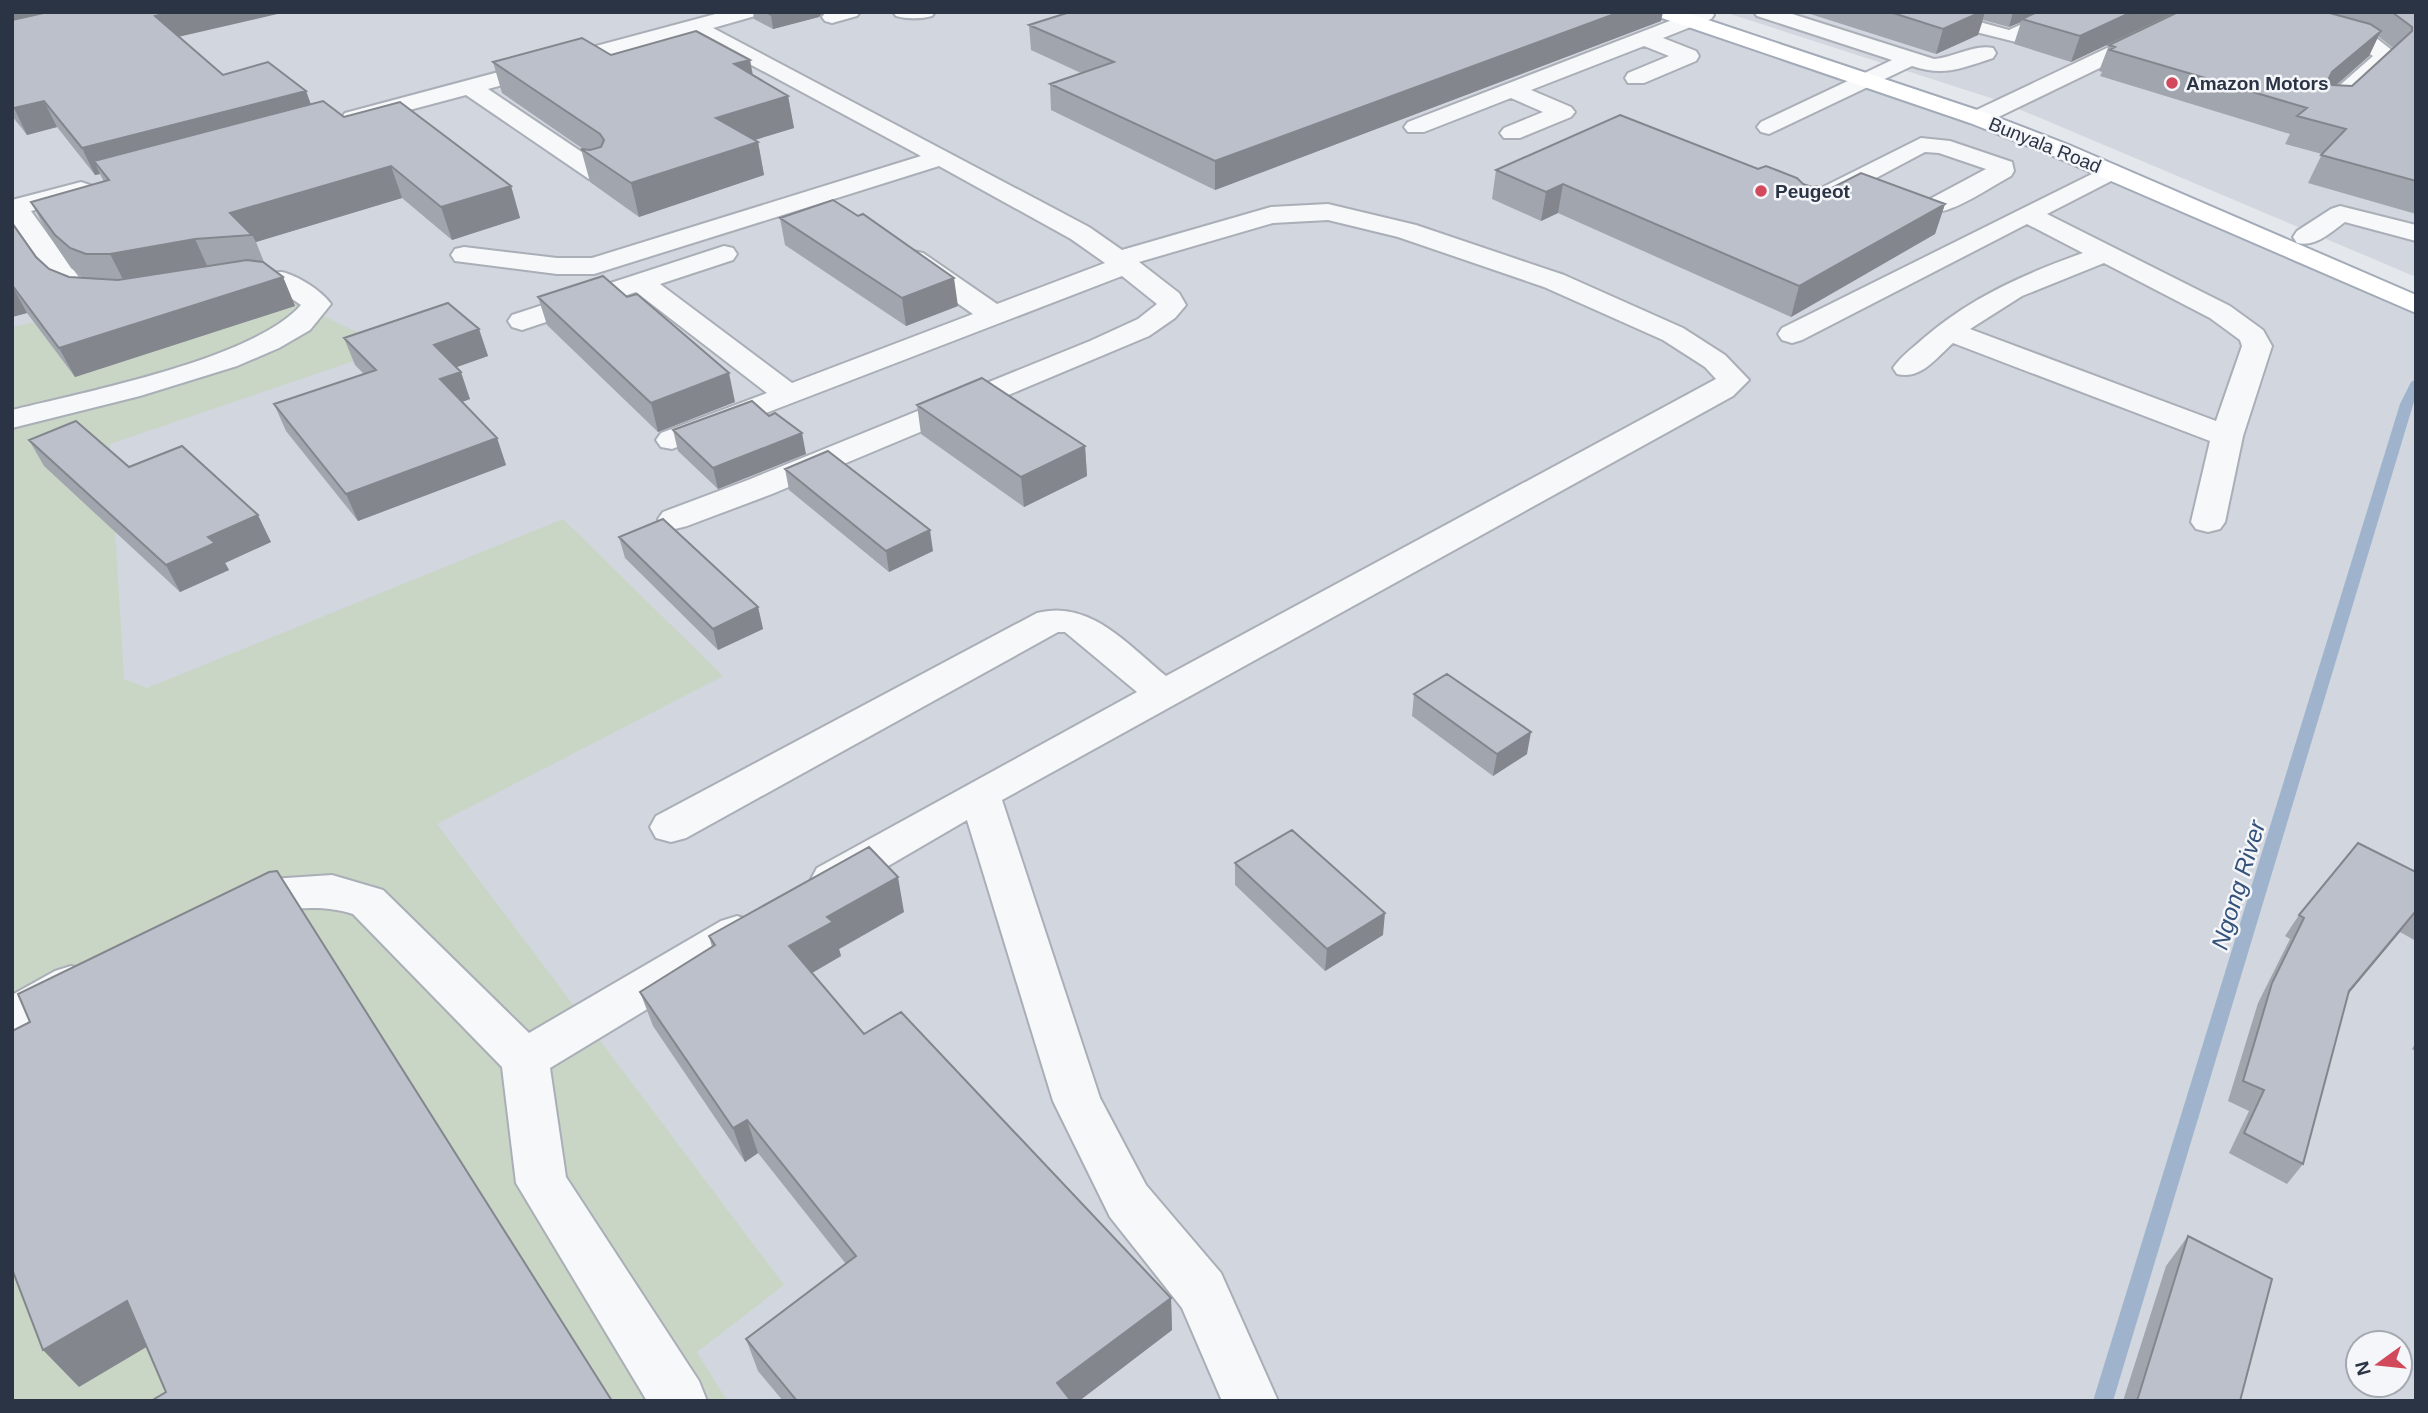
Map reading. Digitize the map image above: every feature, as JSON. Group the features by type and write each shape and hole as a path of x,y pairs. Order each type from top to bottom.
{"main road":[{"name":"Bunyala Road","path":"1663,12 1696,16 1986,114 2306,237 2416,285"},
{"name":"Bunyala Road","path":"1986,114 2110,172 2416,305"}],"lane":[{"path":"337,122 748,12"},
{"path":"903,12 925,12"},
{"path":"1764,12 1910,60 1942,66 1985,53"},
{"path":"1919,12 1998,36 2016,36 2065,12"},
{"path":"2013,12 2045,22"},
{"path":"1986,114 2200,12"},
{"path":"2252,12 2367,42 2386,55 2330,106"},
{"path":"1416,127 1646,39 1696,16"},
{"path":"675,519 760,487 1100,347 1166,312 1172,305 1169,299 1080,233 696,27"},
{"path":"1636,78 1688,55 1646,39"},
{"path":"1769,127 1836,96 1873,75 1910,60"},
{"path":"470,87 598,174"},
{"path":"1511,90 1563,112 1512,133"},
{"path":"444,94 516,145"},
{"path":"1805,206 1850,182 1920,145 1942,146 2003,167 2002,172 1932,208 1916,207 1850,182"},
{"path":"464,255 557,266 594,266 940,158"},
{"path":"1792,334 2110,172"},
{"path":"860,209 968,173"},
{"path":"1986,181 2038,209 2104,254 2220,312 2253,336 2257,346 2227,436 2208,522"},
{"path":"109,183 14,208 73,289 88,298 127,297"},
{"path":"671,440 1121,263 1271,215 1328,212 1407,231 1554,281 1673,334 1715,361 1734,380 1722,390 980,794 801,897"},
{"path":"2306,237 2340,214 2416,233"},
{"path":"893,245 994,315"},
{"path":"522,321 744,248"},
{"path":"1908,368 1947,331 2016,288 2104,254"},
{"path":"12,419 192,372 233,358 300,326 313,315 317,304 282,280 254,279 203,286"},
{"path":"639,282 789,395"},
{"path":"1947,331 2227,436"},
{"path":"671,827 1050,621 1064,620 1078,624 1164,694"},
{"path":"980,794 1077,1101 1128,1201 1202,1291 1250,1401"},
{"path":"208,920 271,895 332,891 368,902 525,1059 541,1183 679,1401"},
{"path":"525,1059 765,918"},
{"path":"12,1018 96,970"}],"shaded area":[{"path":"12,12 1669,12 1931,99 2416,312 2416,1401 12,1401"},
{"path":"1724,12 2416,12 2416,277 2000,101"}],"green space":[{"path":"269,286 339,324 392,348 110,444 124,679 147,688 563,519 723,676 437,824 784,1285 697,1352 727,1401 12,1401 12,327 89,311"}],"building":[{"path":"48,12 171,12 155,16 223,75 268,62 306,91 82,148 44,101 14,108 12,106 12,20"},
{"path":"1070,12 1620,12 1215,161 1050,84 1114,62 1029,25"},
{"path":"1890,12 1981,12 1943,29"},
{"path":"2037,12 2132,12 2080,36 2022,19"},
{"path":"2178,12 2326,12 2370,24 2381,31 2332,72 2329,78 2332,85 2352,86 2412,31 2412,27 2392,12 2416,12 2416,181 2321,155 2346,129 2297,116 2307,108 2110,50 2115,47 2109,45"},
{"path":"696,31 750,60 734,64 788,96 716,118 758,142 631,183 581,149 601,147 604,140 600,134 493,62 582,38 611,55"},
{"path":"323,101 344,117 400,102 511,186 441,207 391,166 230,213 252,235 195,239 110,254 86,254 70,248 55,235 31,202 109,180 94,161"},
{"path":"1620,115 1758,169 1766,166 1812,187 1828,190 1861,173 1945,204 1799,286 1563,184 1546,192 1496,170"},
{"path":"833,200 858,216 863,214 954,278 902,298 780,218"},
{"path":"12,223 36,257 49,269 69,277 118,280 247,260 263,262 283,277 59,348 12,285"},
{"path":"603,276 627,297 637,294 729,373 651,403 538,297"},
{"path":"448,303 479,329 434,345 461,372 440,379 497,438 346,494 274,404 376,370 344,338"},
{"path":"982,378 1085,446 1021,477 917,405"},
{"path":"752,401 769,416 775,413 802,433 713,468 673,430"},
{"path":"76,421 129,467 182,446 258,515 208,537 215,543 166,565 29,440"},
{"path":"828,451 930,530 886,551 785,469"},
{"path":"663,519 758,607 713,629 619,537"},
{"path":"1447,674 1531,732 1497,754 1414,694"},
{"path":"1292,830 1385,913 1327,949 1235,863"},
{"path":"2358,843 2416,872 2416,912 2349,991 2303,1164 2244,1133 2264,1090 2243,1081 2272,983 2304,918 2299,915"},
{"path":"869,847 898,877 827,917 833,922 789,946 864,1034 901,1012 1171,1298 1057,1383 1071,1401 797,1401 746,1339 856,1256 747,1120 733,1128 640,992 715,945 709,936"},
{"path":"277,871 612,1401 151,1401 166,1392 127,1301 43,1350 12,1269 12,1031 30,1022 18,994 269,872"},
{"path":"2188,1236 2272,1279 2240,1401 2137,1401"}],"waterway":[{"name":"Ngong River","path":"2103,1401 2406,404 2416,382"}],"place":[{"name":"Amazon Motors","path":"2172,83"},
{"name":"Peugeot","path":"1761,191"}]}
